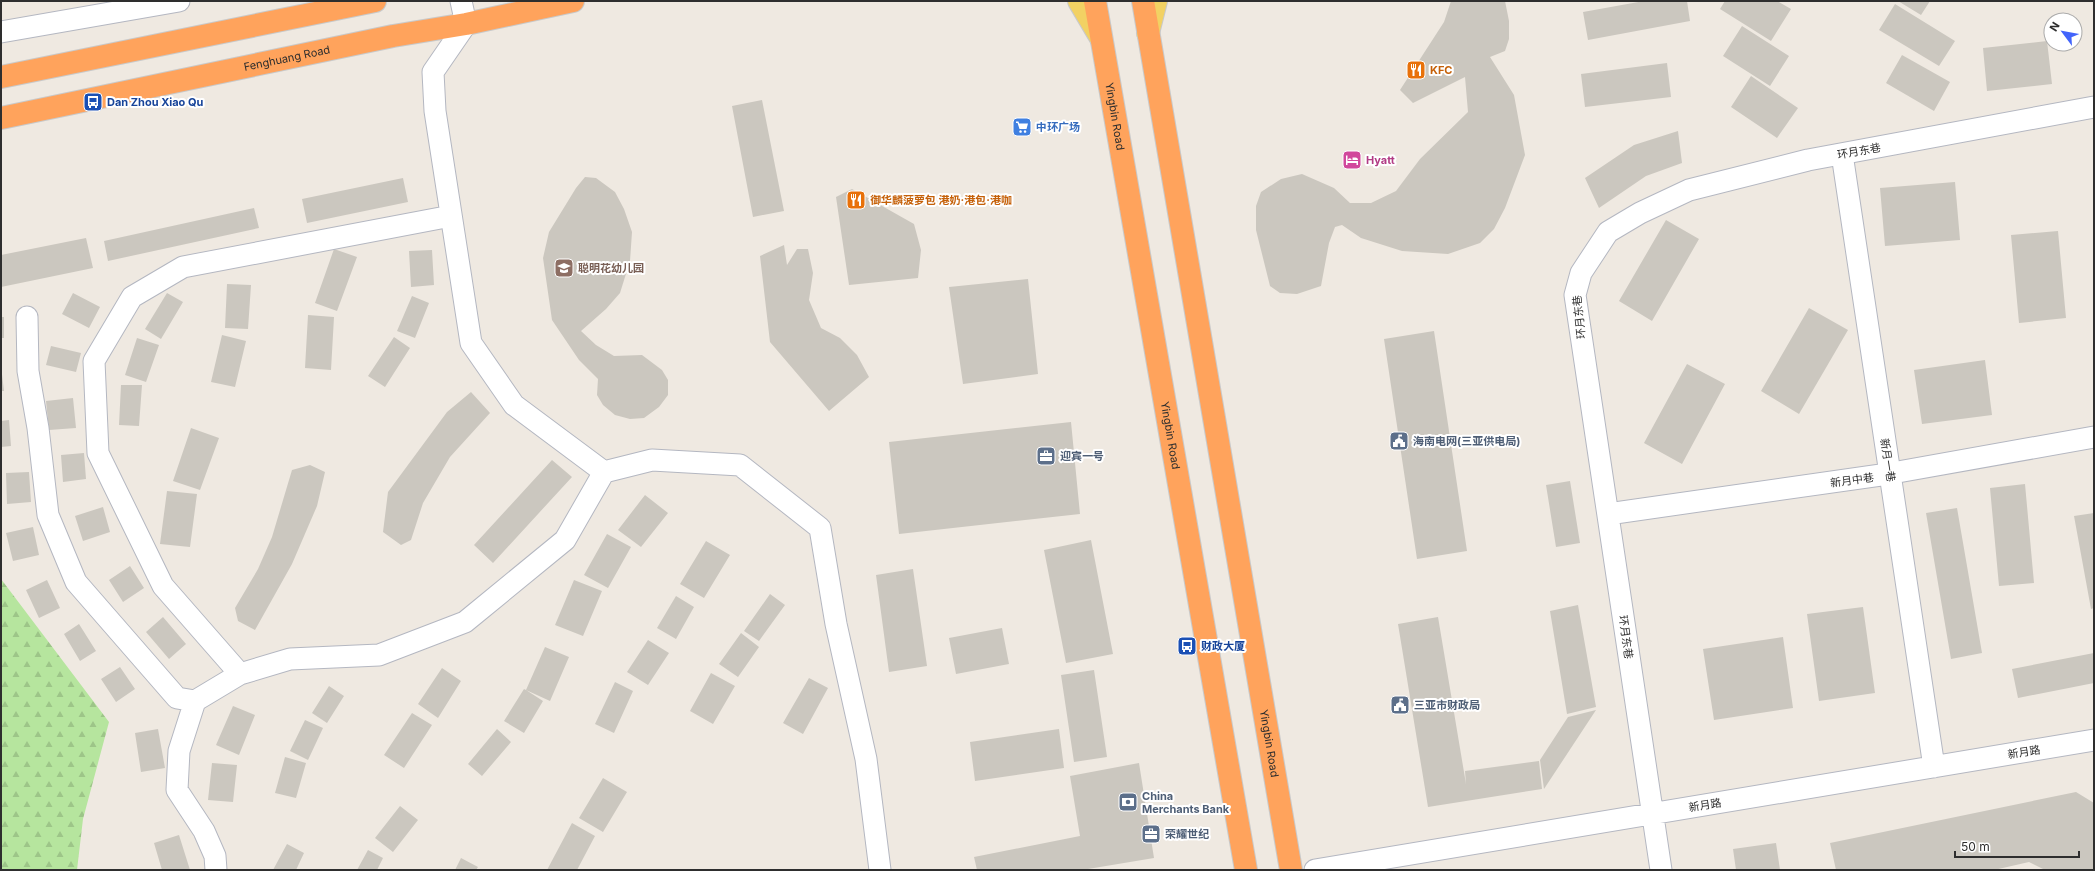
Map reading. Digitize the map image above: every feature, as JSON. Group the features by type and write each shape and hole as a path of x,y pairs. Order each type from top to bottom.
{"highway":[{"path":"1,77 375,1"},
{"name":"Fenghuang Road","path":"1,118 392,36 466,24 573,1"},
{"name":"Yingbin Road","path":"1095,1 1246,870"},
{"name":"Yingbin Road","path":"1143,1 1291,870"}],"main road":[{"path":"1079,1 1102,38"},
{"path":"1148,33 1156,1"}],"street":[{"path":"1,32 179,1"},
{"path":"461,1 466,24 433,72 435,111 471,343 514,405 604,472"},
{"name":"环月东巷","path":"1661,870 1575,295 1581,273 1597,246 1608,232 1640,214 1689,190 1808,160 2094,107"},
{"name":"新月一巷","path":"1842,154 1934,767"},
{"path":"240,674 163,586 98,453 94,360 132,297 183,267 451,216"},
{"path":"26,317 28,371 38,428 48,515 76,582 177,698 195,701 240,674 290,660 379,655 465,622 565,540 604,472 652,460 740,465 820,528 836,624 866,759 880,870"},
{"name":"新月中巷","path":"1608,514 1890,474 2094,437"},
{"path":"195,701 179,751 176,790 204,831 215,856 216,870"},
{"name":"新月路","path":"1315,870 2094,740"}],"green space":[{"path":"1,579 109,722 83,819 77,870 1,870"}],"building":[{"path":"1451,1 1505,1 1509,21 1509,39 1505,51 1490,57 1514,95 1525,155 1505,208 1494,229 1480,243 1448,254 1402,251 1361,238 1342,225 1335,227 1329,243 1321,286 1297,294 1280,293 1270,286 1256,230 1256,206 1261,192 1281,179 1302,174 1334,188 1350,203 1371,203 1396,191 1420,159 1468,112 1465,77 1413,103 1400,90 1444,22"},
{"path":"1644,1 1687,1 1690,21 1588,40 1583,12"},
{"path":"1725,1 1777,1 1791,9 1771,41 1720,9"},
{"path":"1898,1 1930,1 1921,15"},
{"path":"1895,4 1955,41 1939,66 1879,30"},
{"path":"1742,26 1789,56 1770,86 1723,56"},
{"path":"2043,41 2043,52 2048,52 2052,84 1987,91 1983,48"},
{"path":"1902,55 1950,82 1934,111 1886,83"},
{"path":"1667,63 1671,97 1585,107 1581,74"},
{"path":"1751,76 1798,108 1777,138 1731,107"},
{"path":"762,100 784,211 753,217 732,106"},
{"path":"1678,131 1682,163 1646,176 1599,208 1585,178 1634,145"},
{"path":"585,177 596,178 615,192 624,209 632,232 630,261 620,293 606,309 581,331 596,345 614,356 642,355 662,370 668,380 668,395 659,407 644,418 630,419 615,415 603,405 597,395 598,379 579,360 552,320 543,258 549,232 576,188"},
{"path":"403,178 408,202 307,223 302,199"},
{"path":"1955,182 1960,240 1885,246 1880,188"},
{"path":"852,189 914,224 921,250 918,278 849,285 836,197"},
{"path":"254,208 259,228 108,261 104,241"},
{"path":"1666,220 1699,239 1652,321 1619,301"},
{"path":"2058,231 2066,318 2019,323 2011,235"},
{"path":"86,238 93,268 1,287 1,255"},
{"path":"784,245 787,265 797,249 808,249 813,273 809,300 821,328 840,338 857,355 869,377 829,411 770,342 760,256"},
{"path":"334,249 357,257 337,311 315,303"},
{"path":"432,250 434,285 411,287 409,251"},
{"path":"1028,279 1038,374 963,384 949,287"},
{"path":"227,284 251,285 248,329 225,328"},
{"path":"73,293 100,307 89,328 62,314"},
{"path":"167,293 183,302 161,339 145,329"},
{"path":"412,296 429,303 415,338 397,331"},
{"path":"1809,308 1848,330 1799,414 1761,391"},
{"path":"308,315 334,317 331,370 305,368"},
{"path":"1,317 4,317 4,338 1,338"},
{"path":"1434,331 1467,551 1417,559 1384,339"},
{"path":"222,335 246,341 235,387 211,382"},
{"path":"394,337 410,348 385,387 368,376"},
{"path":"137,338 159,345 146,382 125,375"},
{"path":"51,346 81,353 76,372 46,365"},
{"path":"1985,360 1992,415 1922,424 1914,370"},
{"path":"1687,364 1725,384 1682,464 1644,443"},
{"path":"1,366 4,391 1,391"},
{"path":"121,385 142,385 139,426 119,425"},
{"path":"471,392 490,413 450,457 423,503 411,540 401,545 383,532 388,492 447,412"},
{"path":"73,398 76,428 49,430 46,401"},
{"path":"9,420 11,446 1,447 1,421"},
{"path":"1071,422 1080,514 899,534 889,442"},
{"path":"191,428 219,438 200,490 173,481"},
{"path":"84,453 86,479 63,482 61,455"},
{"path":"552,460 572,477 493,563 474,545"},
{"path":"310,465 325,472 317,506 292,564 255,630 238,621 235,608 258,569 272,537 292,470"},
{"path":"29,472 31,502 7,504 6,473"},
{"path":"1570,481 1580,543 1556,547 1546,485"},
{"path":"2025,484 2034,583 1999,586 1990,488"},
{"path":"167,491 197,494 190,547 160,544"},
{"path":"645,495 668,513 641,547 618,530"},
{"path":"103,507 110,532 83,541 75,516"},
{"path":"1957,508 1982,653 1951,659 1926,513"},
{"path":"2094,513 2094,608 2091,609 2074,516"},
{"path":"33,527 39,555 13,561 6,533"},
{"path":"607,534 631,547 608,588 584,575"},
{"path":"1091,540 1113,654 1066,663 1044,550"},
{"path":"706,541 730,555 704,598 680,584"},
{"path":"130,566 144,588 123,602 109,580"},
{"path":"913,569 927,666 889,672 876,575"},
{"path":"47,580 60,608 39,618 26,590"},
{"path":"574,580 602,591 583,636 555,625"},
{"path":"770,594 785,605 759,641 744,631"},
{"path":"676,596 694,607 676,639 657,628"},
{"path":"1578,605 1596,707 1567,714 1550,611"},
{"path":"1863,607 1875,693 1819,701 1807,614"},
{"path":"163,617 186,644 169,659 146,632"},
{"path":"1438,617 1466,784 1465,771 1539,761 1542,789 1428,807 1398,624"},
{"path":"79,624 96,651 80,661 64,634"},
{"path":"1002,628 1009,664 956,674 949,638"},
{"path":"741,633 759,647 738,677 719,664"},
{"path":"1783,637 1793,708 1714,720 1703,649"},
{"path":"648,640 669,653 648,685 627,672"},
{"path":"545,647 569,657 550,701 526,690"},
{"path":"2094,653 2094,683 2018,698 2012,669"},
{"path":"120,667 135,689 116,702 101,679"},
{"path":"442,668 461,681 438,718 418,704"},
{"path":"1094,670 1107,757 1074,762 1061,675"},
{"path":"711,673 735,686 713,724 690,711"},
{"path":"809,678 828,688 803,734 783,723"},
{"path":"615,682 633,691 614,733 595,724"},
{"path":"329,686 344,696 327,723 312,713"},
{"path":"524,689 543,701 524,733 504,721"},
{"path":"233,706 255,715 239,755 216,745"},
{"path":"1596,710 1544,789 1540,760 1568,717"},
{"path":"412,713 432,725 404,768 384,755"},
{"path":"305,720 323,728 308,760 290,751"},
{"path":"158,729 165,768 141,772 135,733"},
{"path":"497,729 511,742 482,776 468,764"},
{"path":"1059,729 1064,768 975,781 970,742"},
{"path":"285,757 306,763 296,798 275,793"},
{"path":"212,763 237,765 233,802 208,800"},
{"path":"1139,763 1154,858 1082,870 977,870 974,857 1080,836 1070,776"},
{"path":"603,778 627,792 603,832 579,818"},
{"path":"2076,792 2094,803 2094,870 2045,870 2029,862 1994,870 1836,870 1830,843"},
{"path":"400,806 418,820 393,852 375,838"},
{"path":"572,823 595,836 577,870 547,870"},
{"path":"179,835 190,870 162,870 154,843"},
{"path":"1776,843 1780,870 1736,870 1733,849"},
{"path":"287,844 304,853 296,870 273,870"},
{"path":"368,850 383,858 377,870 357,870"},
{"path":"461,858 478,867 476,870 455,870"}],"place":[{"name":"KFC","path":"1416,70"},
{"name":"Dan Zhou Xiao Qu","path":"93,102"},
{"name":"中环广场","path":"1022,127"},
{"name":"Hyatt","path":"1352,160"},
{"name":"御华麟菠萝包 港奶·港包·港咖","path":"856,200"},
{"name":"聪明花幼儿园","path":"564,268"},
{"name":"海南电网(三亚供电局)","path":"1399,441"},
{"name":"迎宾一号","path":"1046,456"},
{"name":"财政大厦","path":"1187,646"},
{"name":"三亚市财政局","path":"1400,705"},
{"name":"China Merchants Bank","path":"1128,802"},
{"name":"荣耀世纪","path":"1151,834"}]}
